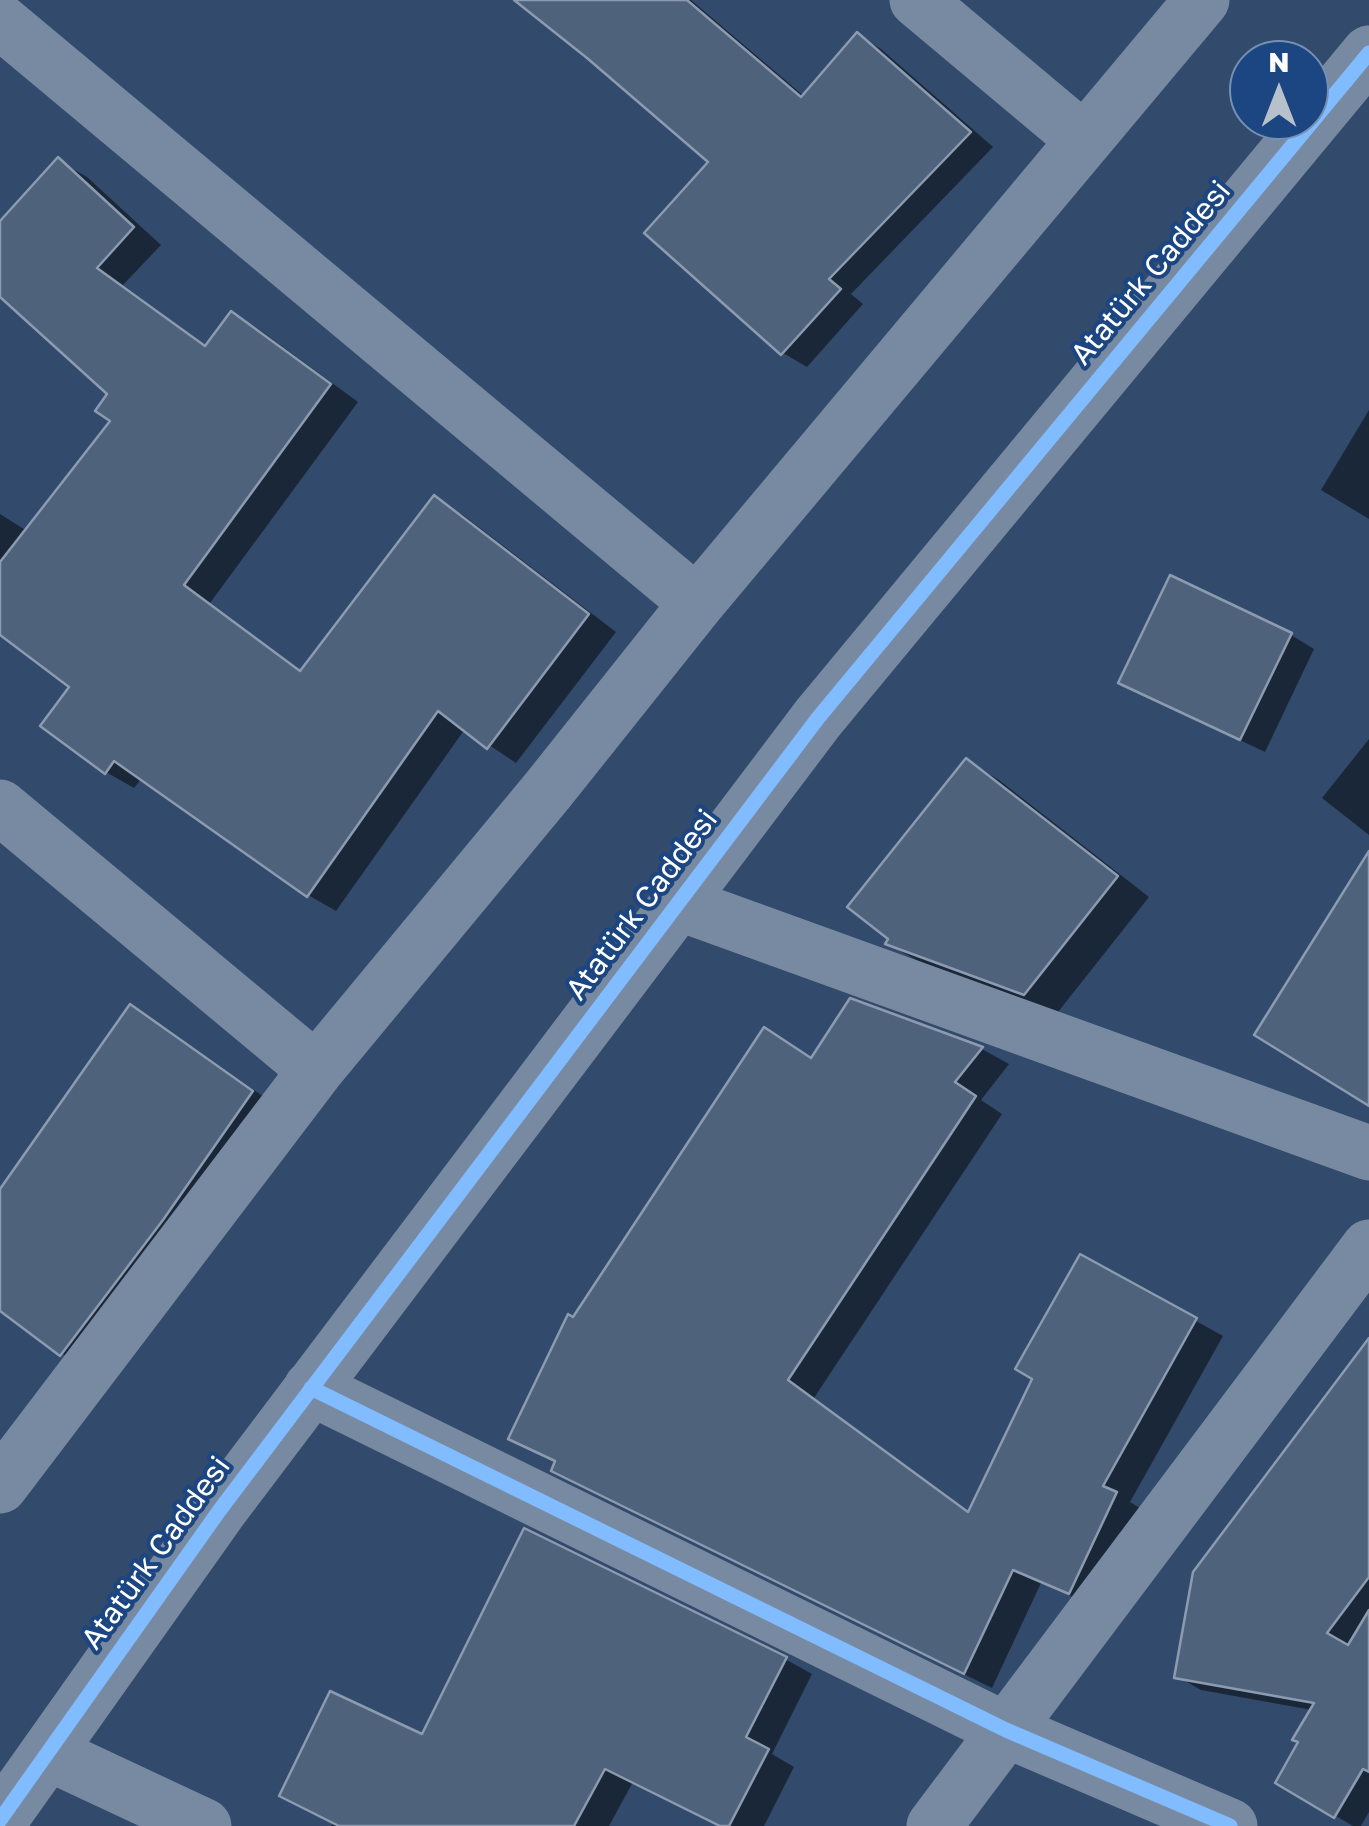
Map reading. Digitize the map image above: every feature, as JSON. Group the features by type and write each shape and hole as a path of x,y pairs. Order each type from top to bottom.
{"street":[{"path":"917,0 1084,140"},
{"path":"0,1486 316,1070 697,603 1202,0"},
{"path":"0,21 697,603"},
{"name":"Atatürk Caddesi","path":"0,1820 219,1511 818,718 1369,53"},
{"path":"0,807 316,1070"},
{"path":"678,904 1369,1153"},
{"path":"934,1826 1369,1247"},
{"path":"311,1388 1006,1730 1230,1826"},
{"path":"48,1753 204,1826"}],"building":[{"path":"514,0 687,0 801,97 857,32 971,132 829,279 841,289 781,355 644,233 708,162"},
{"path":"58,157 134,227 97,268 205,346 231,311 331,384 184,585 300,671 434,495 589,614 487,749 438,711 307,897 114,761 105,774 40,726 69,687 0,635 0,562 110,421 95,411 107,394 0,297 0,221"},
{"path":"1170,575 1292,633 1240,740 1118,683"},
{"path":"966,758 1118,876 1024,995 885,944 888,939 847,907"},
{"path":"1369,851 1369,1106 1254,1035"},
{"path":"850,998 983,1047 955,1082 976,1096 788,1380 968,1512 1032,1379 1015,1369 1080,1254 1197,1318 1103,1486 1117,1492 1069,1594 1013,1570 964,1674 551,1471 555,1461 508,1439 568,1314 573,1317 764,1027 811,1058"},
{"path":"130,1004 253,1091 163,1220 60,1356 0,1311 0,1189"},
{"path":"1369,1338 1369,1577 1327,1633 1348,1645 1369,1610 1369,1772 1363,1769 1334,1818 1275,1783 1298,1742 1292,1740 1314,1703 1174,1678 1193,1572"},
{"path":"524,1528 787,1657 746,1737 769,1749 729,1826 720,1826 605,1769 574,1826 339,1826 279,1796 330,1691 422,1734"}],"cycle path":[{"path":"0,1820 219,1511 818,718 1369,53"},
{"path":"311,1388 1006,1730 1230,1826"}]}
